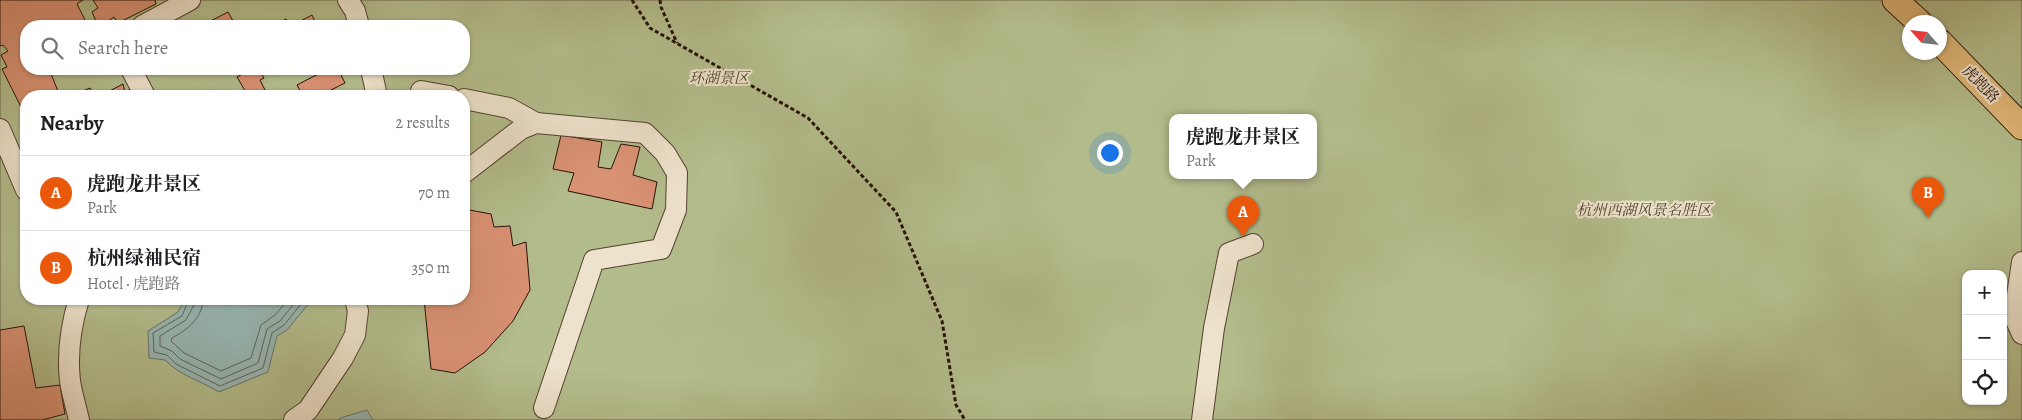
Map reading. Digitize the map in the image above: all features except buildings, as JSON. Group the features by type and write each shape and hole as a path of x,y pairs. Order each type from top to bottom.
{"main road":[{"path":"1896,0 1912,15"},
{"name":"虎跑路","path":"1947,49 2017,118"}],"street":[{"path":"153,20 190,0"},
{"path":"348,0 355,11 357,20"},
{"path":"134,75 142,90"},
{"path":"372,75 375,90"},
{"path":"470,100 509,108 536,123 645,133 665,153 677,173 676,210 661,249 594,260 544,408"},
{"path":"470,168 521,129 536,123"},
{"path":"0,129 20,176"},
{"path":"1202,420 1214,328 1229,253 1252,244"},
{"path":"2022,262 2014,316 2022,334"},
{"path":"77,305 72,320 70,381 79,420"},
{"path":"294,420 308,410 343,358 355,335 358,311 356,305"}],"path":[{"path":"632,0 650,28 808,118 896,212 942,321 956,405 965,420"},
{"path":"660,0 661,7 677,44"}],"green space":[{"name":"杭州西湖风景名胜区","path":"0,0 2022,0 2022,420 0,420"}],"water":[{"path":"182,305 308,305 287,330 277,336 268,372 219,392 183,374 165,360 149,358 148,331 178,312"},
{"path":"367,410 373,420 339,420 340,418"}],"place":[{"name":"杭州绿袖民宿","path":"1928,218"},
{"name":"虎跑龙井景区","path":"1243,237"}],"park label":[{"name":"环湖景区","path":"719,78"}]}
